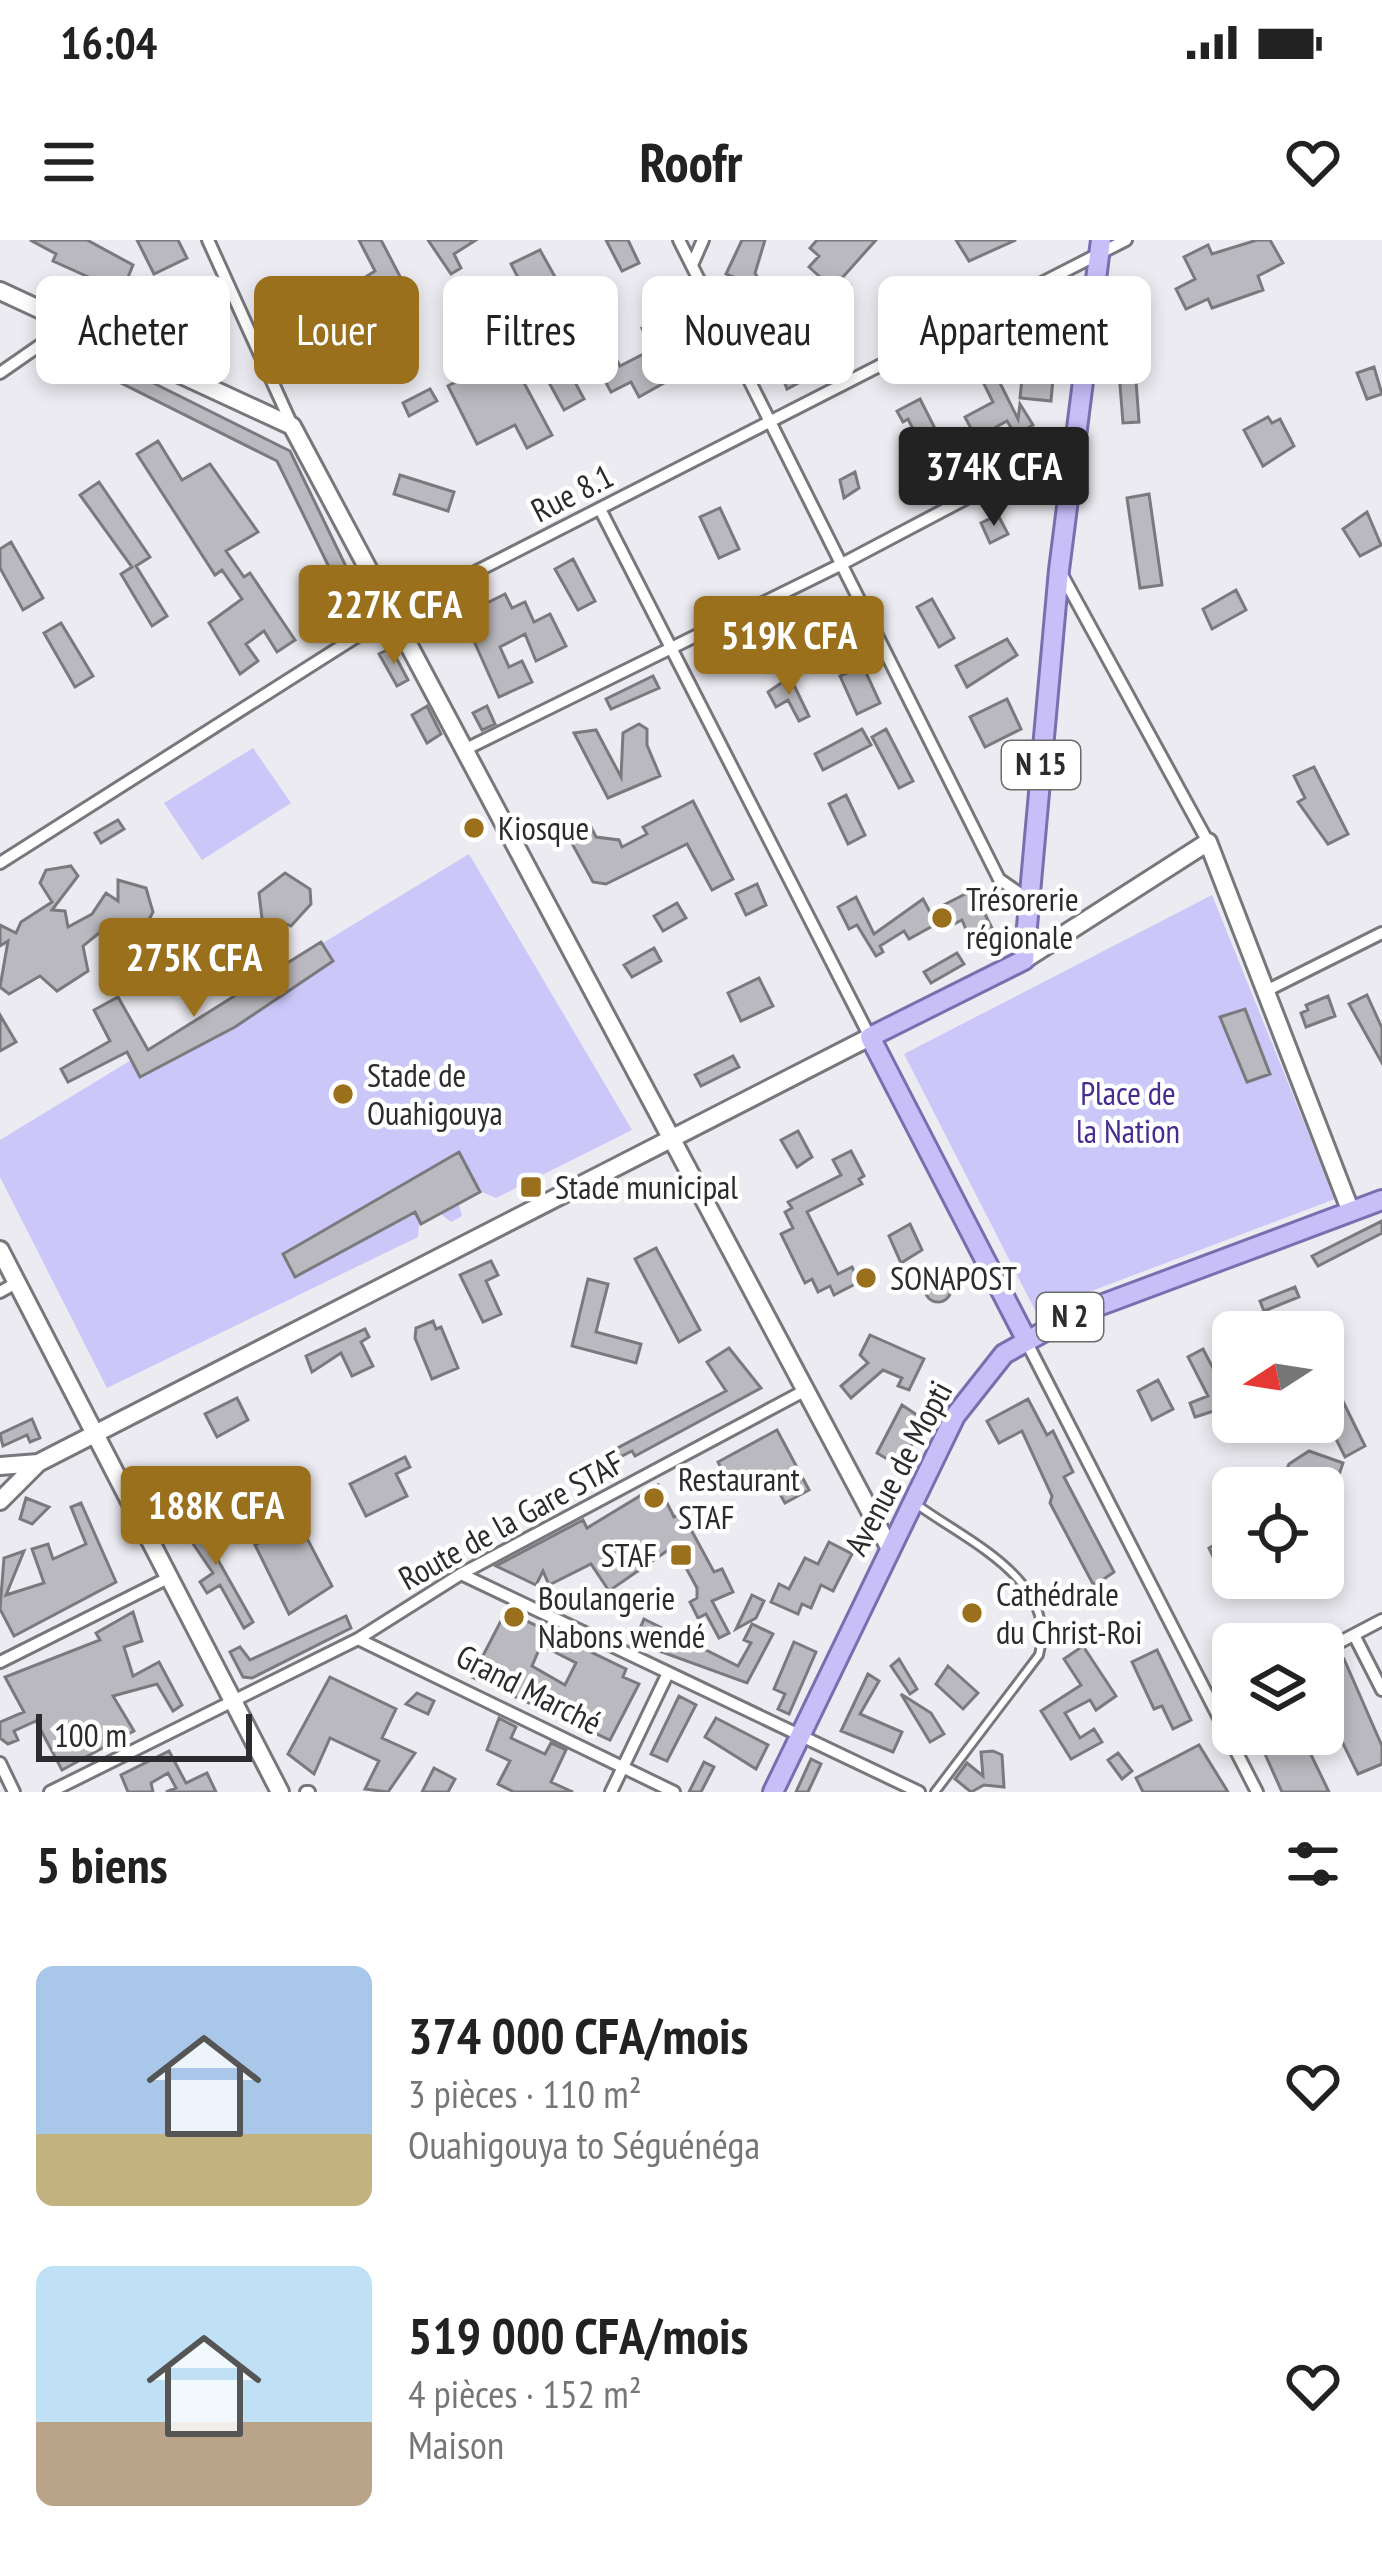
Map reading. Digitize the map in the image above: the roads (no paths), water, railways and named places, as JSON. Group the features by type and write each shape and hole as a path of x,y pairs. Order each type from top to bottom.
{"main road":[{"name":"N 15","path":"1024,960 1059,570 1100,247"},
{"path":"0,291 36,309"},
{"path":"199,384 292,426 389,616 888,1545"},
{"path":"0,1501 38,1463 1024,960 1208,842 1351,1212"},
{"path":"870,1037 1026,1340"},
{"name":"Avenue de Mopti","path":"773,1792 888,1545 955,1416 986,1373 1026,1340 1074,1315 1382,1200"},
{"path":"0,1250 280,1792"},
{"path":"0,1466 38,1463"}],"street":[{"path":"208,240 292,426"},
{"path":"680,240 999,879 1029,900"},
{"path":"692,265 703,240"},
{"name":"Rue 8.1","path":"0,863 389,616 1100,247 1126,240"},
{"path":"0,374 36,348"},
{"path":"462,751 840,565 1075,441"},
{"path":"600,509 870,1037"},
{"path":"1059,570 1208,842"},
{"path":"1266,991 1382,933"},
{"path":"0,1292 18,1282"},
{"path":"1026,1340 1212,1704"},
{"name":"Route de la Gare STAF","path":"50,1792 358,1639 461,1574 804,1391"},
{"path":"461,1574 919,1792"},
{"path":"0,1662 168,1578"},
{"path":"1344,1640 1382,1620"},
{"path":"1354,1635 1382,1690"},
{"name":"Grand Marché","path":"358,1639 674,1792"},
{"path":"611,1792 668,1673"},
{"path":"1238,1755 1257,1792"},
{"path":"0,1763 14,1792"}],"lane":[{"path":"914,1502 1024,1582 1037,1603 1044,1636 1039,1655 935,1792"}],"place":[{"name":"Kiosque","path":"474,828"},
{"name":"Trésorerie régionale","path":"942,918"},
{"name":"Stade de Ouahigouya","path":"343,1094"},
{"name":"Stade municipal","path":"531,1187"},
{"name":"SONAPOST","path":"866,1278"},
{"name":"Restaurant STAF","path":"654,1498"},
{"name":"STAF","path":"681,1555"},
{"name":"Cathédrale du Christ-Roi","path":"972,1613"},
{"name":"Boulangerie Nabons wendé","path":"514,1617"}],"park label":[{"name":"Place de la Nation","path":"1128,1112"}]}
